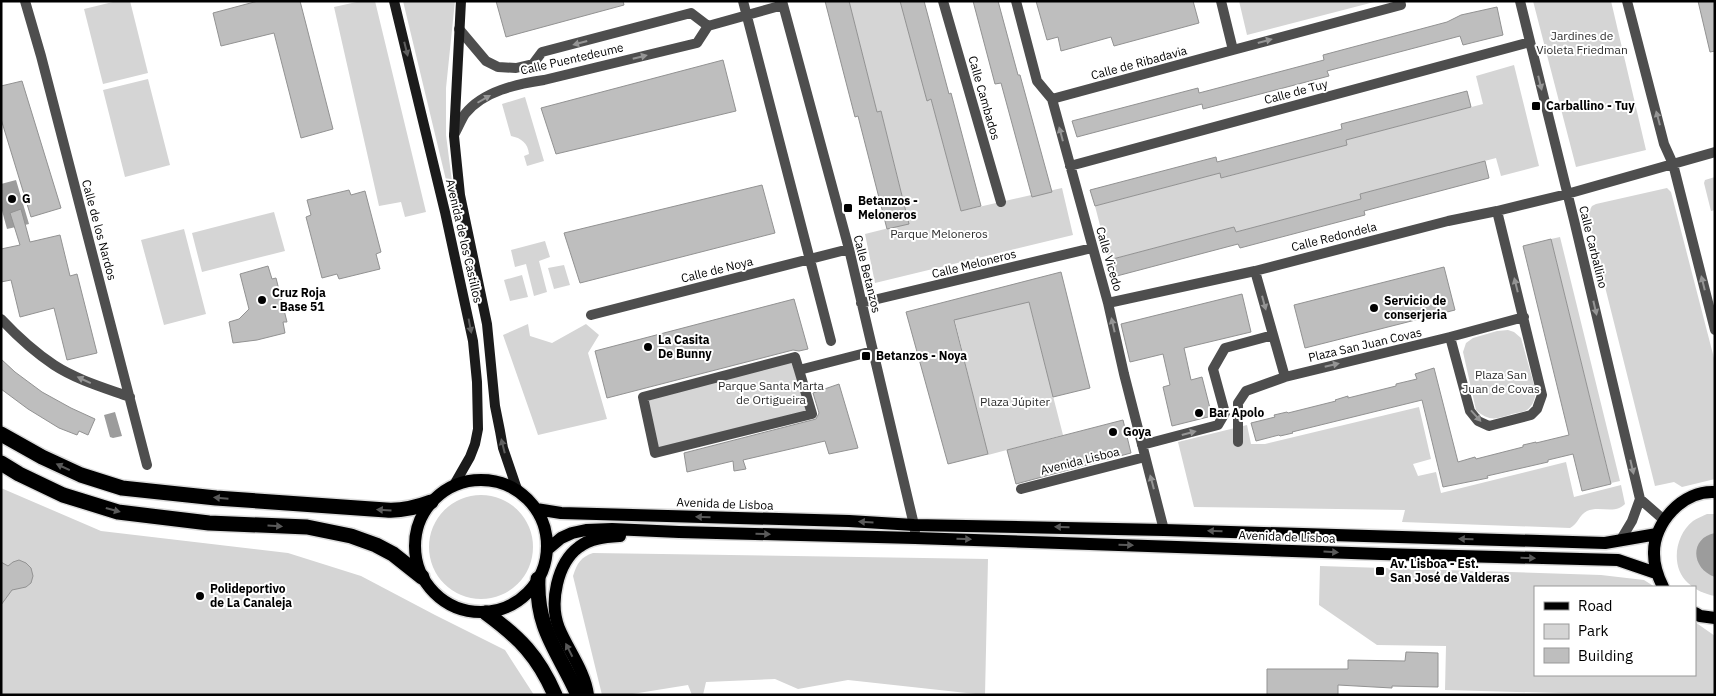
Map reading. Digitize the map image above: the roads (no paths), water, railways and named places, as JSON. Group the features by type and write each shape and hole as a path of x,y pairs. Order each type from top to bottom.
{"highway":[{"path":"1,434 42,458 81,476 122,488 216,498 386,510 415,508 431,502"},
{"path":"1,463 19,474 64,495 118,512 210,523 307,527 351,536 376,545 392,554 422,577"},
{"path":"538,579 538,602 545,630 578,695"},
{"path":"486,613 510,630 530,651 545,673 556,695"}],"main road":[{"path":"472,481 493,482 505,485 518,492 529,500 544,524 548,549 538,579 526,596 508,608 486,613 460,610 428,589 422,577 414,545 416,532 422,516 431,502 454,485 472,481"},
{"path":"1663,586 1656,573 1654,553 1657,534 1664,520 1682,501 1708,491 1715,492"},
{"name":"Avenida de Lisboa","path":"536,509 560,513 849,521 915,531 1381,554 1618,560 1656,573"},
{"name":"Avenida de Lisboa","path":"548,549 561,538 572,533 612,528 679,532 1164,530 1605,543 1657,534"},
{"path":"588,695 587,687 558,626 555,613 556,586 560,573 578,547 590,541 605,537 679,532"},
{"path":"1696,614 1715,618"}],"street":[{"name":"Calle de los Nardos","path":"25,1 147,465"},
{"name":"Avenida de los Castillos","path":"394,1 447,221 473,341 478,382 478,429 470,456 454,485"},
{"name":"Avenida de los Castillos","path":"461,1 454,136 463,209 487,324 495,406 503,448 518,492"},
{"path":"743,1 830,341"},
{"name":"Calle Cambados","path":"943,1 1000,202"},
{"name":"Calle Vicedo","path":"1016,1 1037,81 1052,100 1108,303 1164,530"},
{"path":"1221,1 1233,50"},
{"name":"Calle de Ribadavia","path":"1052,100 1401,5 1400,1"},
{"name":"Calle Carballino","path":"1520,1 1640,499"},
{"path":"1627,1 1664,144 1673,164 1715,330"},
{"path":"708,26 746,16 782,3"},
{"name":"Calle Betanzos","path":"782,3 849,249 915,531"},
{"name":"Calle Puentedeume","path":"454,136 465,114 480,99 519,84 544,80 697,43 708,26 691,14 542,52 533,64 516,68 498,67 486,61 459,29"},
{"name":"Calle de Tuy","path":"1070,166 1530,42"},
{"path":"533,64 534,74 544,80"},
{"name":"Calle Redondela","path":"1108,303 1255,271 1448,221 1567,194 1715,152"},
{"path":"1450,337 1470,411 1478,421 1489,426 1531,415 1537,409 1542,395 1497,211"},
{"name":"Calle Meloneros","path":"861,303 1092,248"},
{"name":"Calle de Noya","path":"591,315 849,249"},
{"path":"1255,271 1284,377"},
{"name":"Plaza San Juan Covas","path":"1238,442 1238,404 1246,391 1284,377 1524,317"},
{"path":"1,320 55,366 90,383 130,397"},
{"path":"1142,445 1218,425 1225,413 1213,369 1225,348 1273,335"},
{"path":"799,370 873,351"},
{"path":"795,357 799,370 812,414 655,453 643,397 795,357"},
{"name":"Avenida Lisboa","path":"1021,489 1145,457"},
{"path":"1620,541 1632,521 1640,499 1664,520"}],"place":[{"name":"Carballino - Tuy","path":"1536,106"},
{"name":"G","path":"12,199"},
{"name":"Betanzos - Meloneros","path":"848,208"},
{"name":"Cruz Roja - Base 51","path":"262,300"},
{"name":"Servicio de conserjeria","path":"1374,308"},
{"name":"La Casita De Bunny","path":"648,347"},
{"name":"Betanzos - Noya","path":"866,356"},
{"name":"Bar Apolo","path":"1199,413"},
{"name":"Goya","path":"1113,432"},
{"name":"Av. Lisboa - Est. San José de Valderas","path":"1380,571"},
{"name":"Polideportivo de La Canaleja","path":"200,596"}],"park label":[{"name":"Jardines de Violeta Friedman","path":"1582,43"},
{"name":"Parque Meloneros","path":"939,234"},
{"name":"Plaza San Juan de Covas","path":"1501,382"},
{"name":"Parque Santa Marta de Ortigueira","path":"771,393"},
{"name":"Plaza Júpiter","path":"1015,402"}]}
